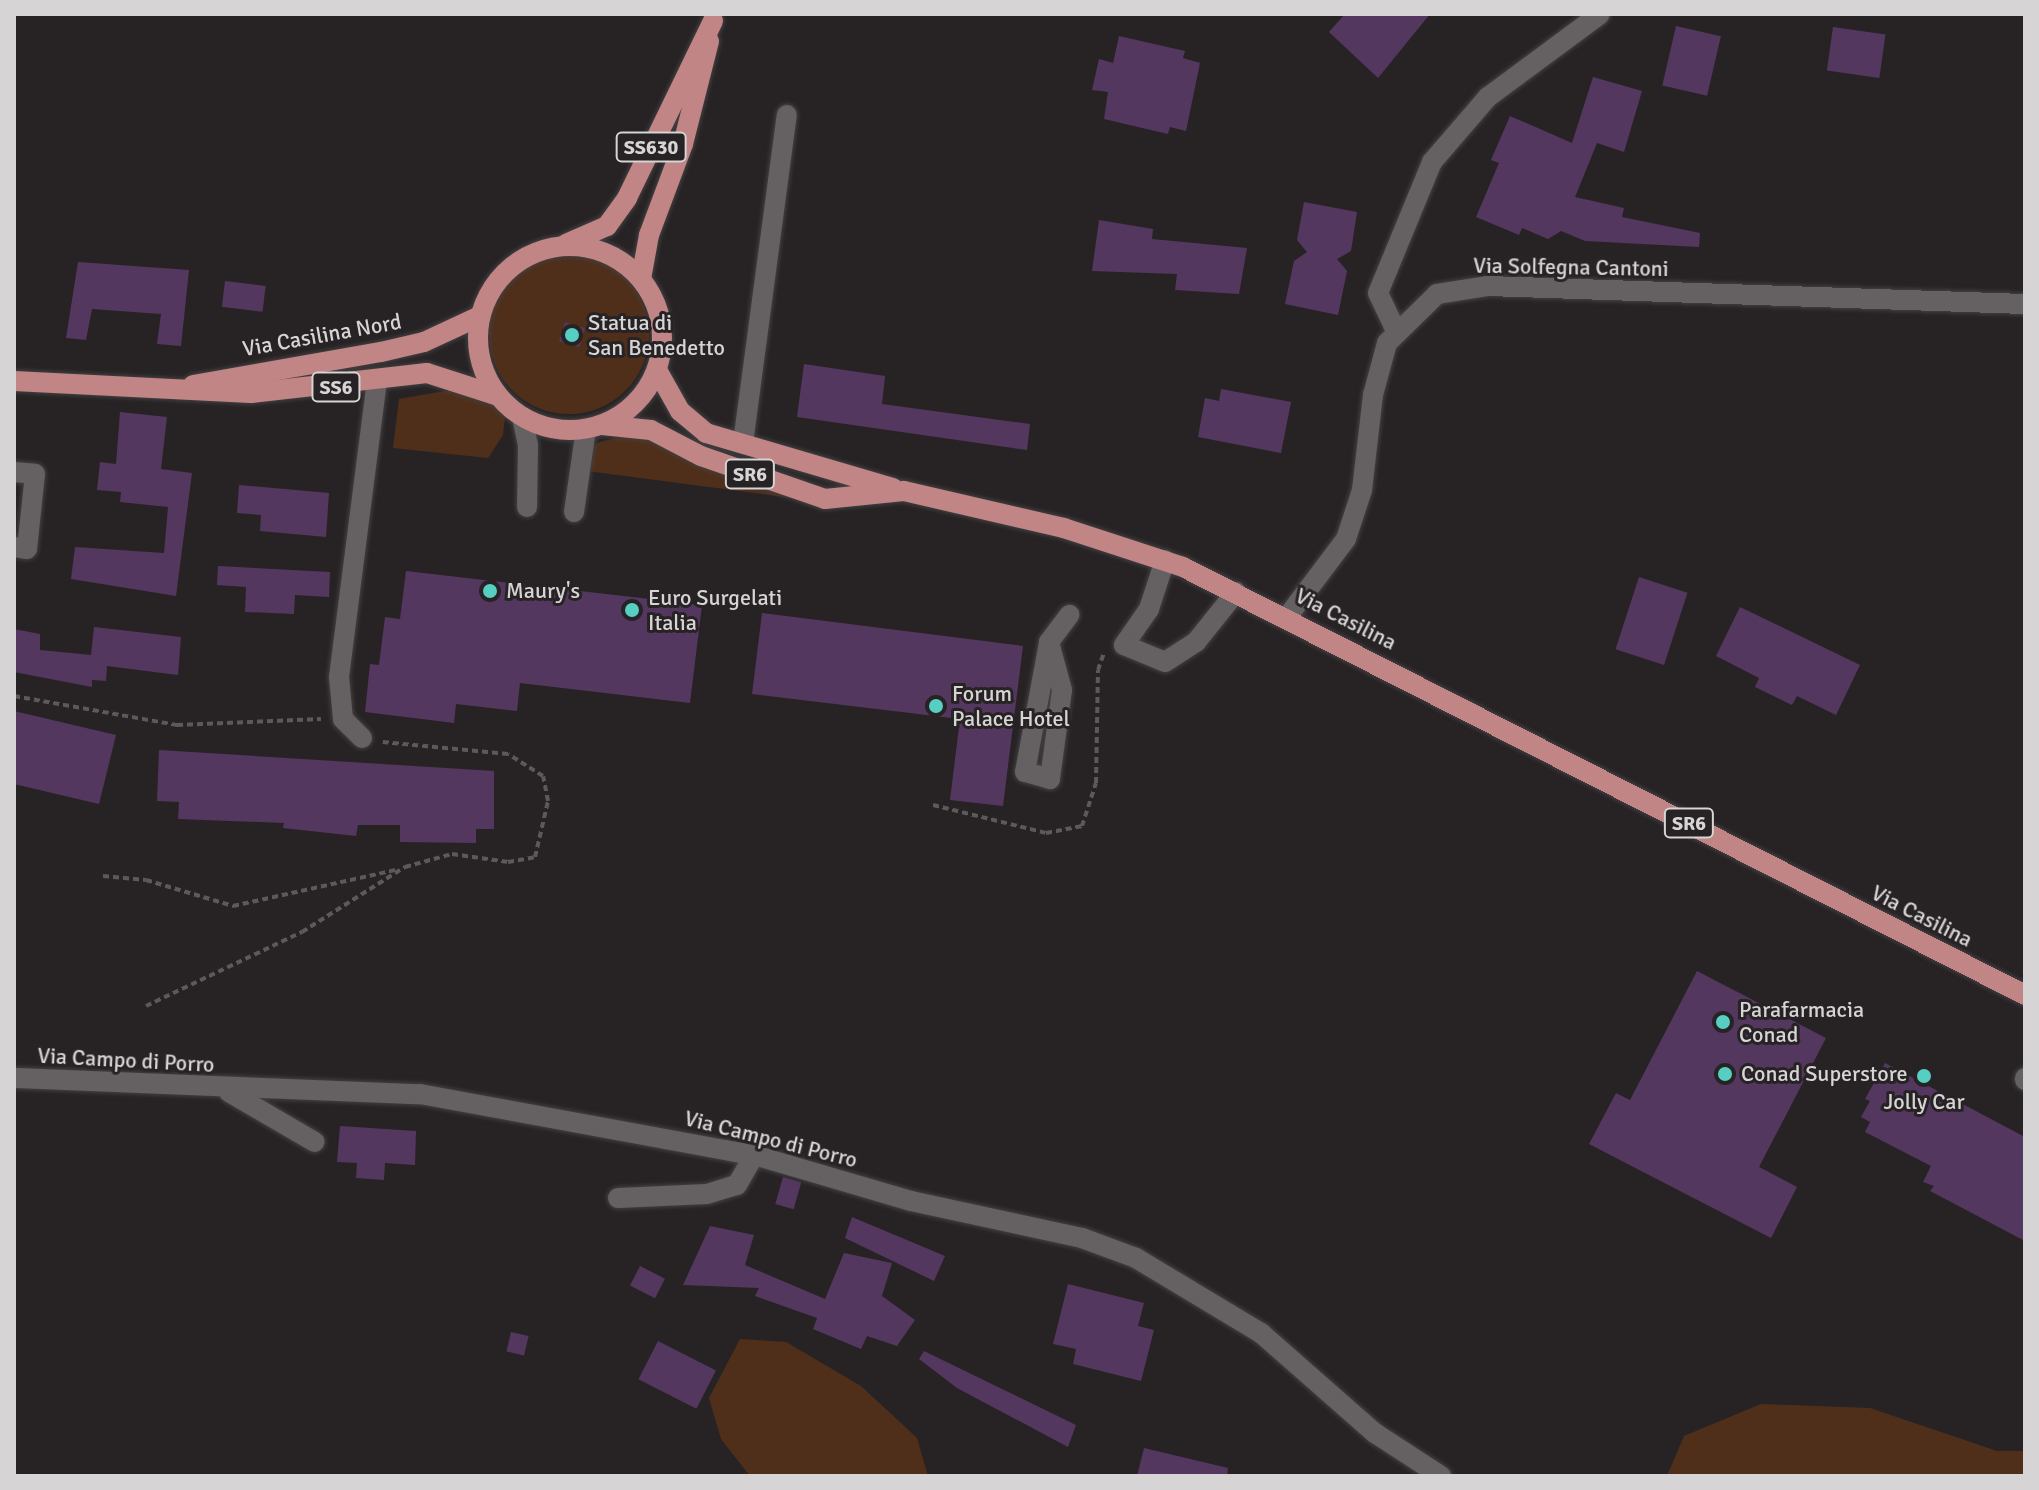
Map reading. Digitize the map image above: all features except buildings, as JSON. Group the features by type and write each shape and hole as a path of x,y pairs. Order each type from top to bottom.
{"main road":[{"name":"SS630","path":"561,246 607,226 627,198 714,18"},
{"name":"SS630","path":"641,279 649,235 702,77 714,18"},
{"path":"561,246 591,248 619,260 641,279 661,323 657,370 635,403 594,427 542,426 522,417 498,396 480,358 480,316 488,295 509,269 539,251 561,246"},
{"name":"Via Casilina Nord","path":"169,391 237,374 395,349 480,316"},
{"path":"657,370 680,411 706,433 904,491"},
{"name":"Via Casilina Nord","path":"14,381 251,393 427,373 498,396"},
{"name":"Via Casilina","path":"594,427 651,430 701,456 825,499 904,491 1064,528 1165,560 1288,616 2025,995"}],"street":[{"path":"1397,333 1378,293 1432,162 1488,97 1600,14"},
{"path":"743,443 787,115"},
{"name":"Via Solfegna Cantoni","path":"1288,616 1346,539 1362,490 1373,395 1387,343 1437,294 1488,286 2025,304"},
{"path":"362,738 343,719 339,677 377,381"},
{"path":"522,417 528,445 527,507"},
{"path":"574,512 594,427"},
{"path":"14,472 35,474 27,549 14,547"},
{"path":"1165,560 1149,609 1124,645 1165,662 1196,642 1236,592"},
{"path":"1049,642 1062,690 1050,779 1025,772 1049,642 1069,615"},
{"name":"Via Campo di Porro","path":"14,1078 223,1089 420,1094 754,1155 911,1201 1082,1238 1136,1258 1261,1333 1375,1433 1441,1476"},
{"path":"223,1089 315,1142"},
{"path":"618,1198 707,1194 737,1185 754,1155"}],"path":[{"path":"14,696 177,725 343,719"},
{"path":"103,876 146,880 233,906 364,881 452,854 508,862 535,857 548,801 543,776 508,754 435,751 362,738"},
{"path":"146,1006 302,932 405,867"}],"shaded area":[{"path":"569,254 600,260 626,277 643,303 649,334 643,365 626,391 600,408 569,414 538,408 512,391 495,365 489,334 495,303 512,277 538,260"},
{"path":"456,389 485,398 505,416 503,435 488,458 393,448 399,399"},
{"path":"633,433 808,500 587,471 589,453 597,443"},
{"path":"740,1339 786,1342 861,1386 917,1438 928,1476 750,1476 721,1439 709,1398"},
{"path":"1761,1404 1870,1408 1997,1451 2025,1451 2025,1476 1667,1476 1684,1436"}],"place":[{"name":"Statua di San Benedetto","path":"572,335"},
{"name":"Maury's","path":"490,591"},
{"name":"Euro Surgelati Italia","path":"632,610"},
{"name":"Forum Palace Hotel","path":"936,706"},
{"name":"Parafarmacia Conad","path":"1723,1022"},
{"name":"Conad Superstore","path":"1725,1074"},
{"name":"Jolly Car","path":"1924,1076"}]}
